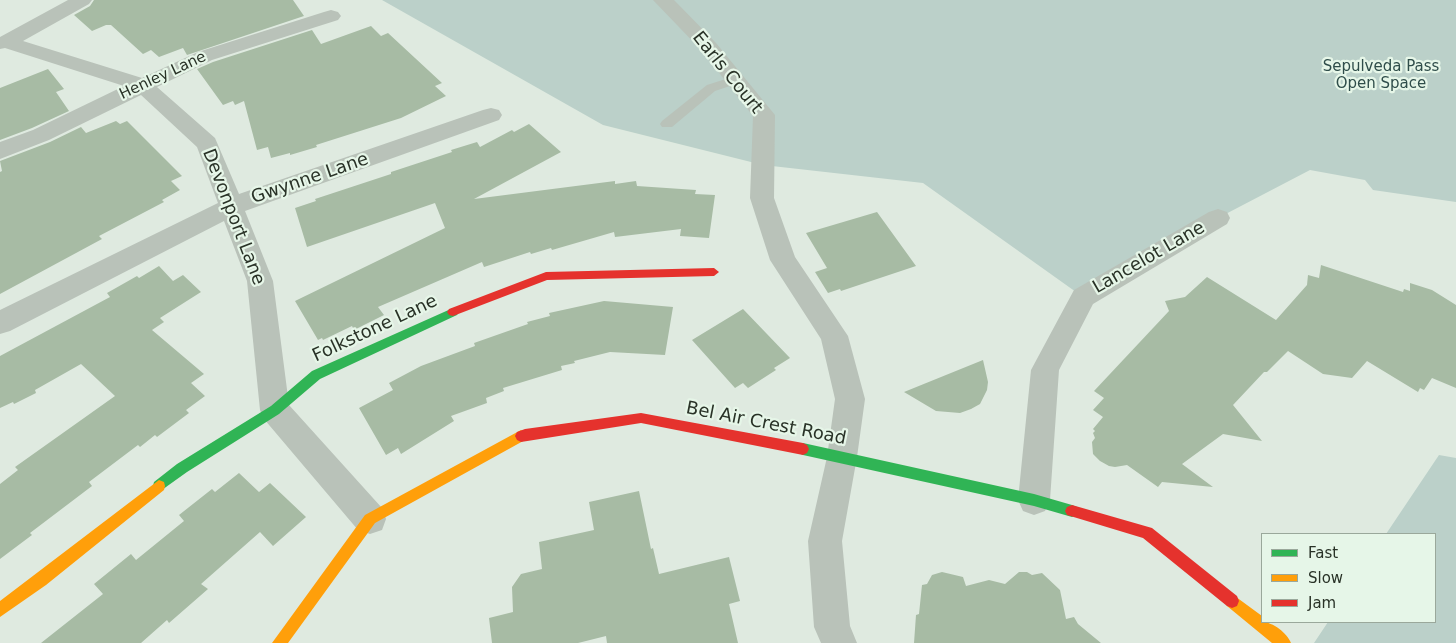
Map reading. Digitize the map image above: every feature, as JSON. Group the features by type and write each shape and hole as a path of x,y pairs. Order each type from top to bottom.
{"street":[{"path":"3,43 82,0"},
{"name":"Earls Court","path":"663,0 709,47 764,115 762,198 783,260 834,336 850,399 842,457 825,541 832,628 839,643"},
{"name":"Henley Lane","path":"0,151 41,135 205,56 331,16"},
{"name":"Devonport Lane","path":"3,43 142,85 207,143 260,281 275,410"},
{"name":"Gwynne Lane","path":"0,323 232,206 491,115"},
{"name":"Lancelot Lane","path":"1034,500 1045,370 1083,297 1218,218"},
{"name":"Folkstone Lane","path":"0,610 182,468 275,410 316,375 456,311 546,276 714,272"},
{"path":"275,410 370,519"},
{"name":"Bel Air Crest Road","path":"279,643 370,519 525,434 641,418 842,457 1034,500 1147,532 1284,643"}],"lane":[{"path":"667,124 711,88 736,80"}],"green space":[{"name":"Sepulveda Pass Open Space","path":"382,0 1456,0 1456,202 1373,190 1365,180 1310,170 1218,218 1083,297 923,183 763,165 603,125"},
{"path":"1439,455 1456,458 1456,643 1314,643 1327,623 1436,623 1436,533 1387,533"}],"building":[{"path":"94,0 293,0 304,16 187,55 183,48 159,57 151,50 143,54 111,25 106,25 92,31 74,15 90,6"},
{"path":"371,26 381,36 388,33 442,83 435,86 446,96 401,118 290,155 290,153 271,158 268,147 257,150 244,101 235,105 233,101 223,105 197,69 312,30 321,44"},
{"path":"48,69 64,89 56,92 69,111 0,140 0,88"},
{"path":"116,121 120,124 127,121 182,176 171,181 180,190 162,200 164,202 99,236 102,239 0,294 0,172 2,171 0,161 50,142 81,127 86,133"},
{"path":"529,124 561,152 474,199 615,181 615,184 636,181 637,186 696,190 695,194 715,195 709,238 680,236 681,229 615,237 614,232 552,250 551,248 531,254 530,252 484,267 482,262 378,307 384,315 354,330 352,326 323,340 322,338 318,340 295,301 445,228 435,203 307,247 295,208 316,201 315,199 452,152 451,150 477,142 480,147 512,130 514,132"},
{"path":"877,212 916,266 841,291 840,289 828,293 815,272 827,268 806,233"},
{"path":"1321,265 1403,292 1404,289 1410,291 1410,283 1432,290 1456,305 1456,388 1432,378 1424,390 1420,388 1418,392 1367,361 1352,378 1323,374 1288,351 1267,372 1264,372 1233,405 1262,441 1223,434 1182,464 1213,487 1162,482 1158,487 1127,465 1109,466 1093,454 1092,442 1095,438 1093,433 1095,431 1093,429 1103,417 1093,410 1104,398 1094,391 1169,311 1165,301 1185,297 1207,277 1276,320 1307,285 1308,275 1319,278"},
{"path":"159,266 173,281 183,275 201,292 160,318 164,322 152,330 204,374 191,383 205,396 186,410 189,413 157,437 155,435 140,447 138,445 89,482 92,486 30,533 32,535 0,559 0,484 18,470 15,467 115,396 81,364 35,390 36,393 14,404 13,402 0,408 0,356 110,297 107,293"},
{"path":"604,301 673,307 665,355 610,352 574,361 575,363 561,366 562,370 503,388 504,391 486,398 487,403 451,416 454,421 401,454 398,448 386,455 359,408 393,390 389,383 421,366 475,346 474,343 528,324 527,322 550,316 549,313"},
{"path":"743,309 790,358 774,368 776,370 748,388 743,383 735,388 692,340"},
{"path":"983,360 988,382 987,390 980,404 971,409 960,413 936,411 904,392"},
{"path":"239,473 259,492 270,483 306,517 273,546 260,532 201,584 208,589 169,623 167,620 141,643 41,643 103,594 94,584 131,554 136,560 184,521 179,515 212,489 215,492"},
{"path":"639,491 651,549 653,548 659,574 729,557 740,601 729,604 738,643 607,643 606,636 578,643 492,643 489,618 513,612 512,587 521,574 542,569 539,542 594,530 589,502"},
{"path":"942,572 963,577 966,586 989,580 1005,584 1019,572 1027,572 1032,575 1042,573 1060,590 1066,619 1074,617 1078,624 1101,643 914,643 916,615 919,614 922,585 927,584 932,575"}],"traffic: fast":[{"path":"159,486 182,468 275,410 316,375 453,312"},
{"path":"803,449 1034,500 1072,511"}],"traffic: slow":[{"path":"279,643 370,519 521,436"},
{"path":"0,610 41,580 159,486"},
{"path":"1232,601 1284,643"}],"traffic: jam":[{"path":"453,312 546,276 714,272"},
{"path":"521,436 641,418 803,449"},
{"path":"1072,511 1147,533 1232,601"}]}
